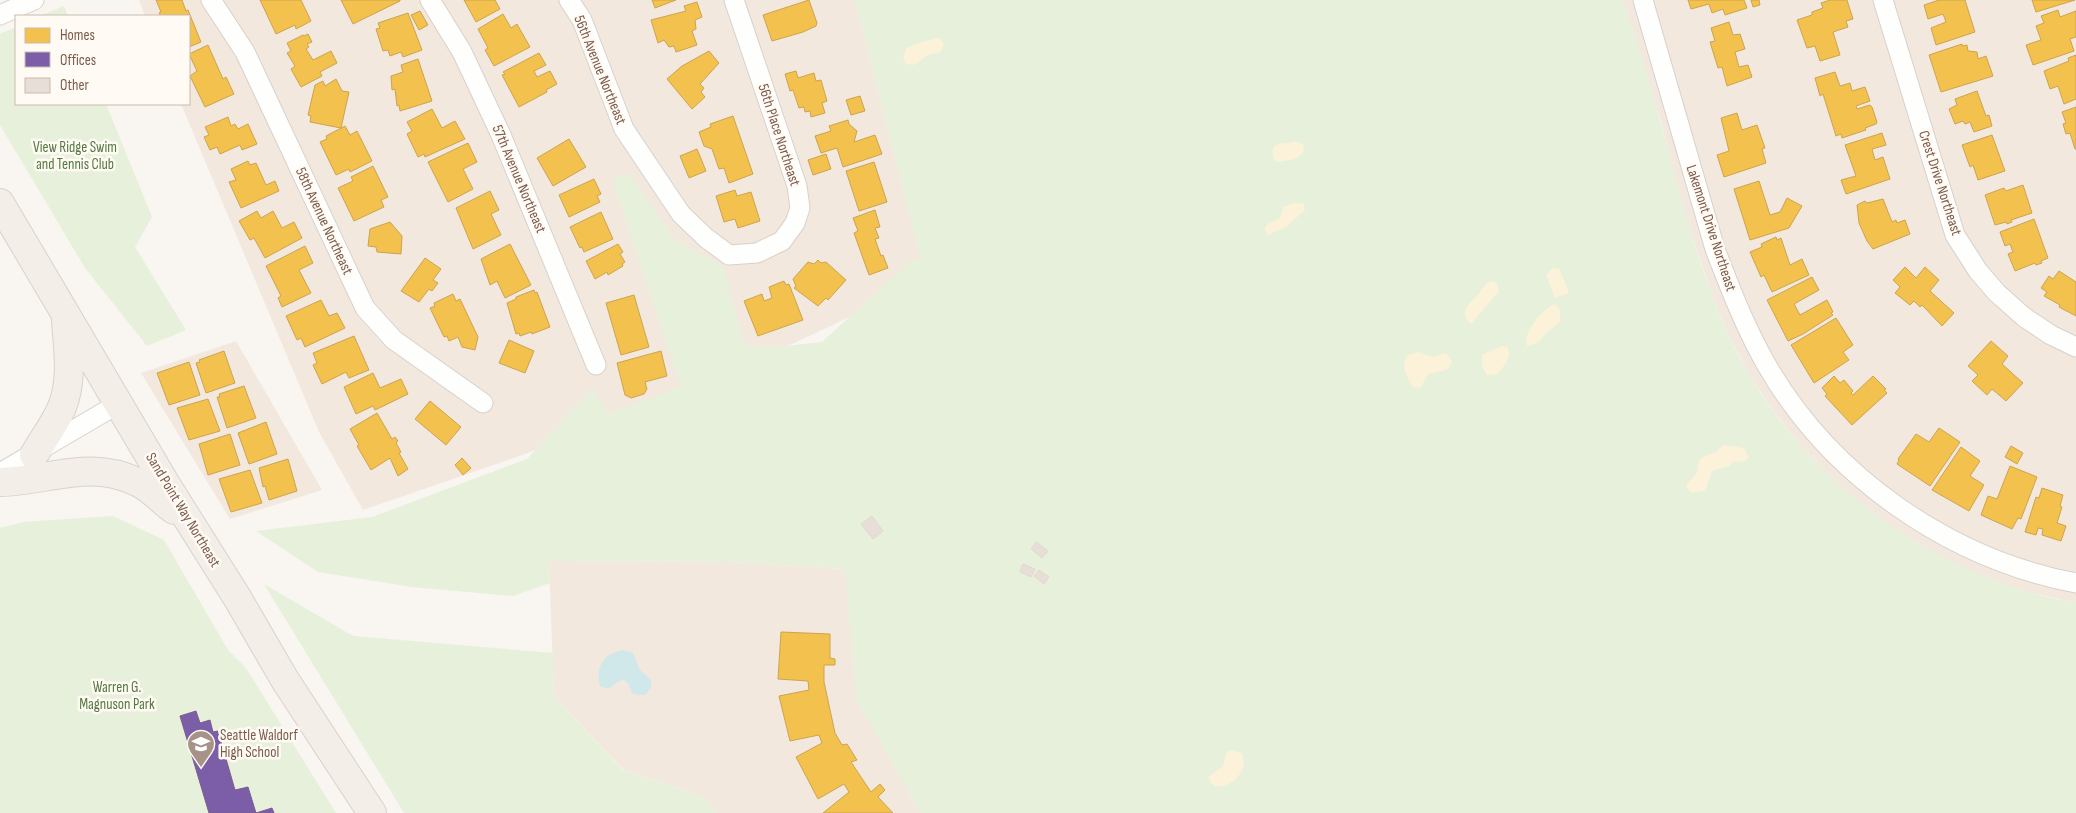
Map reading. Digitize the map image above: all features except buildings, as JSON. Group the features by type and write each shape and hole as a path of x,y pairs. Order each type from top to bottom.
{"main road":[{"name":"Sand Point Way Northeast","path":"0,203 66,317 285,680 372,813"},
{"path":"34,455 62,407 66,395 70,366 66,317"},
{"path":"66,317 91,340 149,433 150,456"},
{"path":"3,477 93,471 110,473 138,482 188,519"}],"street":[{"path":"0,15 34,0"},
{"name":"58th Avenue Northeast","path":"211,0 245,52 365,308 394,340 483,404"},
{"name":"57th Avenue Northeast","path":"430,0 462,52 501,135 596,365"},
{"name":"56th Avenue Northeast","path":"569,0 582,20 624,130 682,214 706,238 729,255 757,253"},
{"name":"56th Place Northeast","path":"734,0 797,186 800,208 795,223 782,241 757,253"},
{"name":"Lakemont Drive Northeast","path":"1644,0 1715,249 1729,286 1767,365 1792,403 1834,453 1884,497 1934,530 1981,554 2028,571 2076,583"},
{"name":"Crest Drive Northeast","path":"1883,0 1952,226 1959,241 1978,271 1997,294 2024,317 2051,335 2076,347"},
{"path":"3,477 34,455 118,404"}],"shaded area":[{"path":"139,0 855,0 926,278 833,325 683,394 525,454 363,510 319,432 181,105 190,105 190,15 145,15"},
{"path":"1623,0 2076,0 2076,603 2016,589 1975,573 1936,554 1899,532 1864,507 1831,478 1801,446 1774,412 1750,376 1730,338 1713,298 1683,209 1661,122"},
{"path":"236,341 322,490 230,519 141,373"},
{"path":"549,561 730,562 846,569 909,793 921,813 717,813 704,797 624,770 554,697"}],"green space":[{"path":"855,0 1623,0 1708,285 1729,336 1756,386 1789,432 1828,474 1871,511 1918,543 1968,569 2021,589 2076,603 2076,813 921,813 856,700 845,569 730,562 549,561 550,583 513,596 412,587 318,572 256,531 372,517 527,459 593,388 608,414 681,387 612,179 629,173 675,240 724,267 744,346 787,346 822,342 914,258 922,264"},
{"path":"64,6 68,15 42,15"},
{"name":"View Ridge Swim and Tennis Club","path":"15,27 15,105 106,105 152,217 135,247 186,330 147,346 85,268 0,125 0,34"},
{"name":"Warren G. Magnuson Park","path":"113,516 164,540 228,650 246,668 336,813 0,813 0,528 23,522"},
{"path":"264,584 353,636 553,653 554,697 623,770 704,797 717,813 404,813"}],"sand":[{"path":"938,38 941,39 944,45 940,52 928,55 914,65 906,64 903,57 907,48"},
{"path":"1295,141 1303,144 1303,153 1300,156 1277,162 1274,160 1273,148 1275,146"},
{"path":"1293,203 1304,204 1305,210 1286,227 1268,235 1265,227 1279,219 1283,207"},
{"path":"1553,268 1559,269 1568,289 1568,293 1555,298 1546,275"},
{"path":"1491,281 1497,283 1499,291 1471,324 1465,315 1465,311 1486,284"},
{"path":"1555,304 1560,310 1560,322 1546,333 1539,342 1527,346 1527,334 1534,322 1544,311"},
{"path":"1501,346 1507,347 1509,351 1507,361 1498,374 1487,375 1482,366 1482,355"},
{"path":"1419,352 1432,357 1446,353 1452,361 1446,370 1428,374 1421,387 1414,388 1407,376 1405,363 1408,355"},
{"path":"1723,445 1744,448 1749,458 1743,462 1735,461 1729,466 1712,471 1705,491 1691,493 1686,485 1697,473 1699,460 1704,456 1715,453"},
{"path":"1229,750 1241,753 1244,759 1241,772 1232,782 1226,785 1215,786 1208,777 1223,766 1226,753"}],"water":[{"path":"623,650 633,653 640,670 651,680 651,688 645,695 633,694 627,682 622,680 608,689 600,686 599,673 602,662 611,654"}],"place":[{"name":"Seattle Waldorf High School","path":"201,768"}]}
